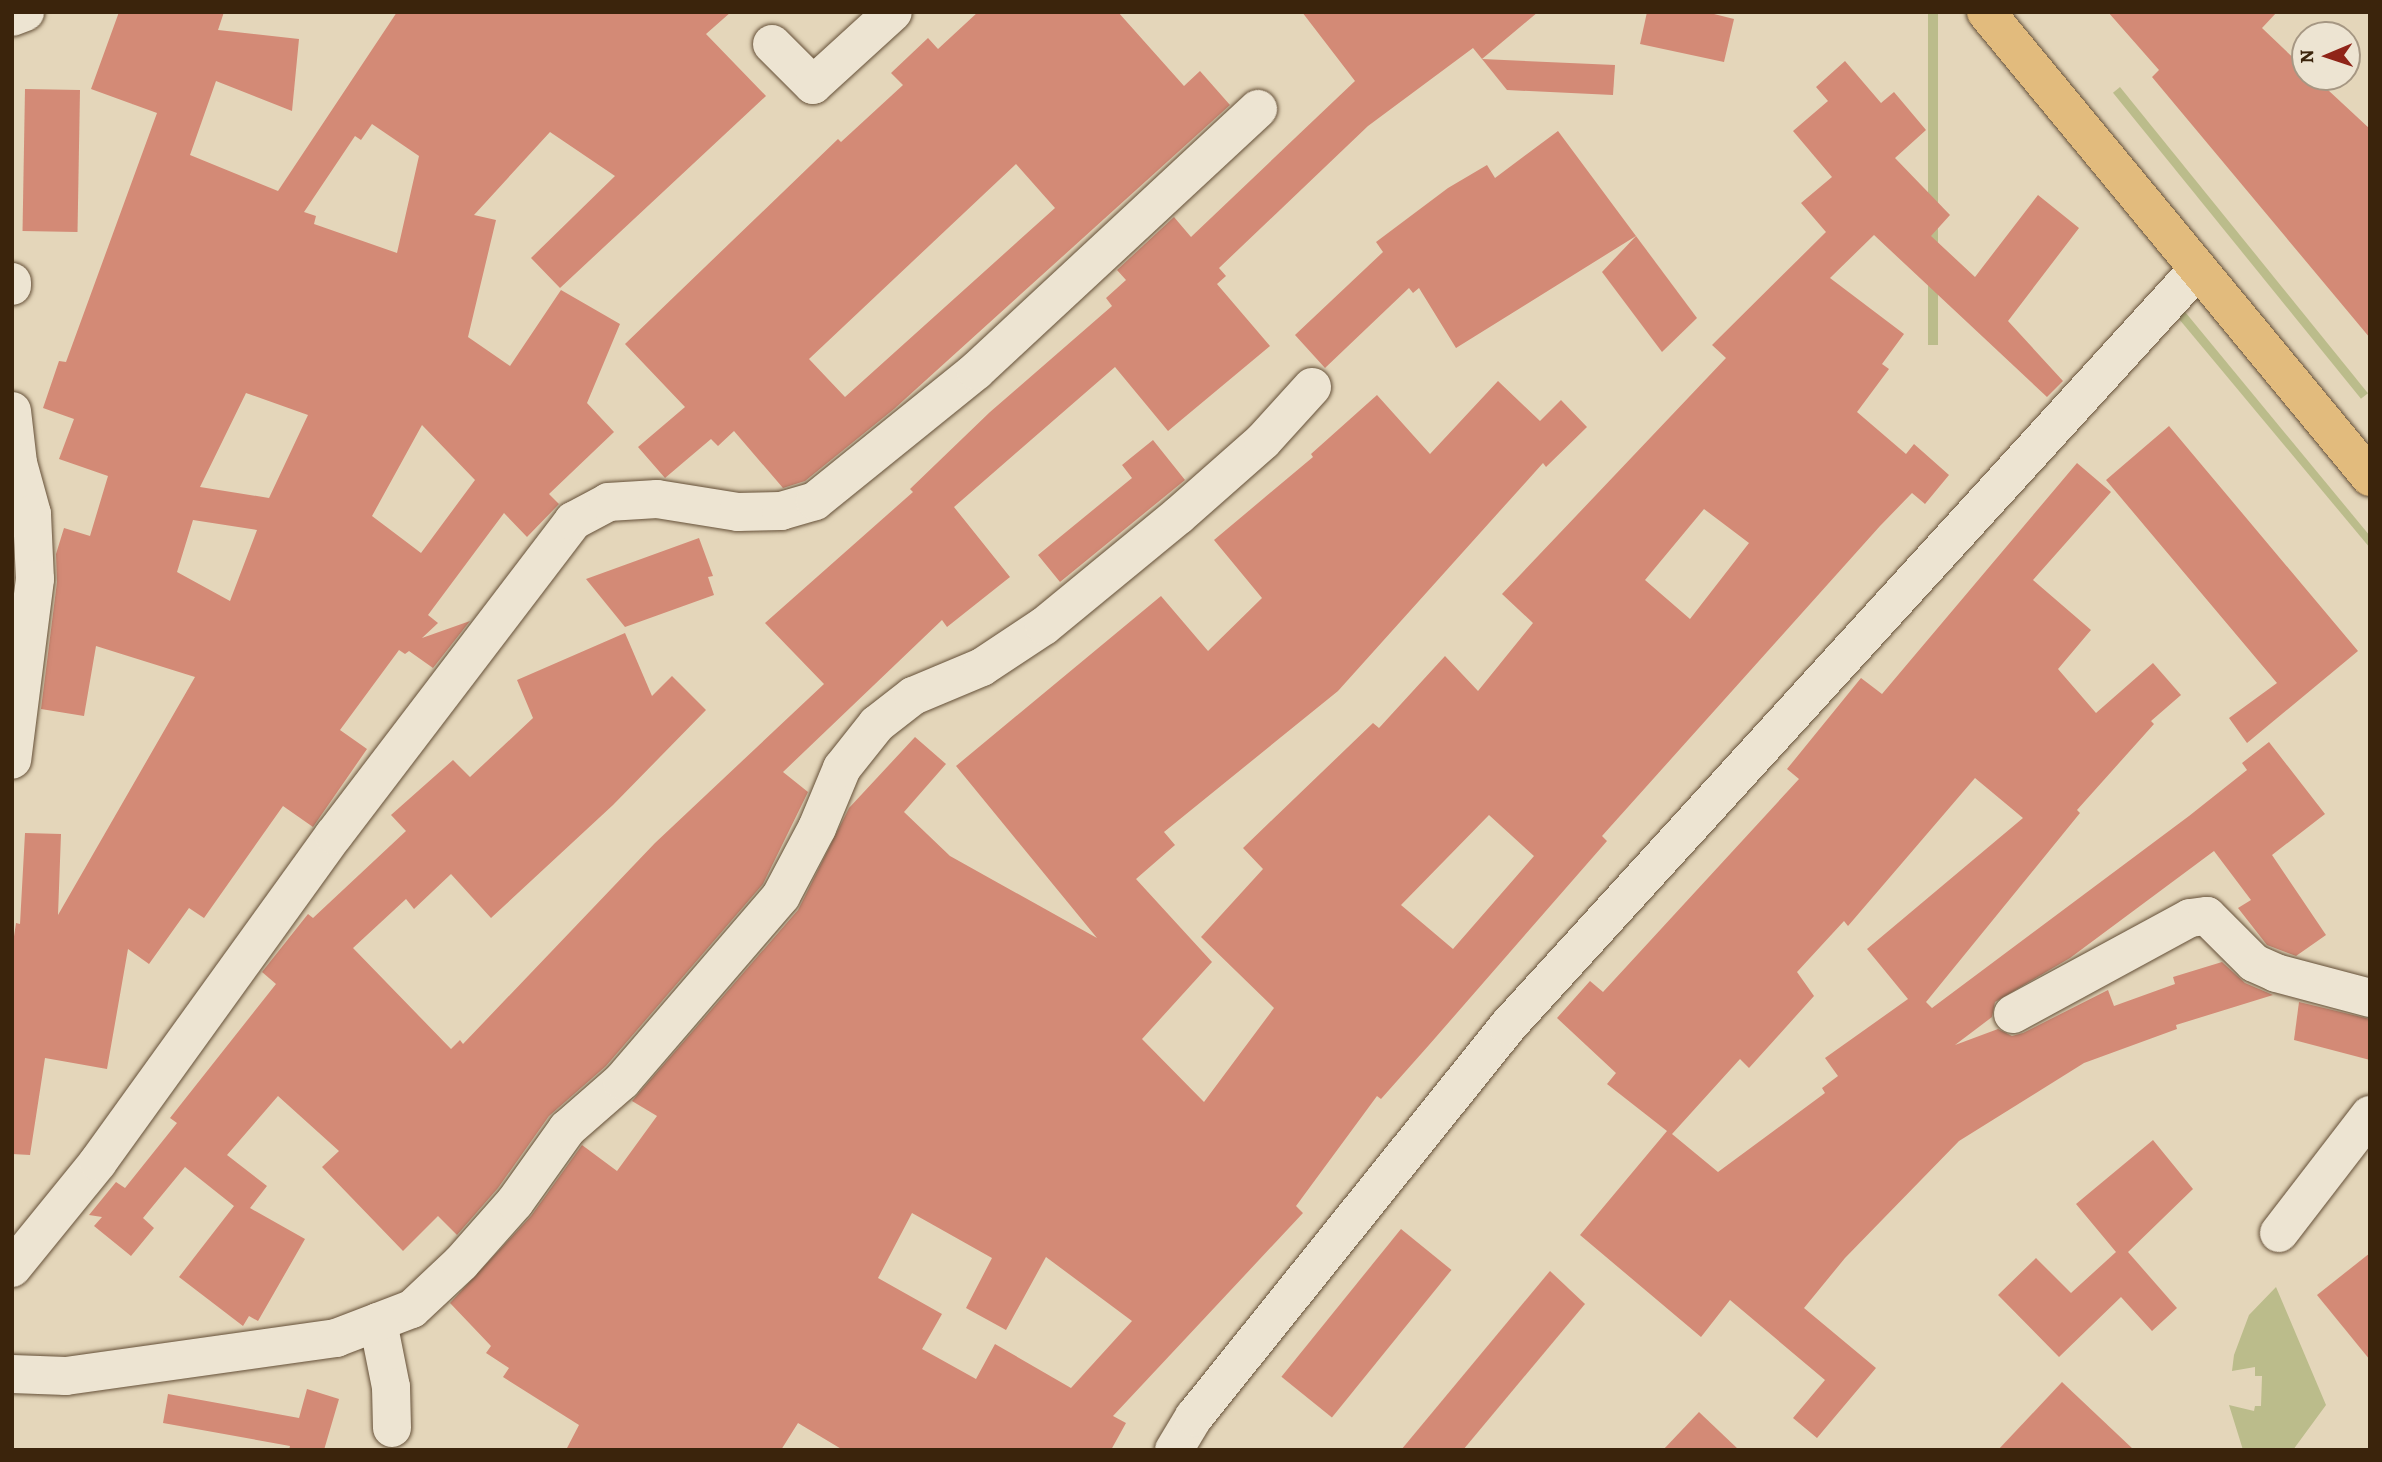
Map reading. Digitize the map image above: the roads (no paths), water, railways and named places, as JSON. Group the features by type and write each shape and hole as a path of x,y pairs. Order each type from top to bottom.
{"main road":[{"path":"1986,12 2370,477"}],"street":[{"path":"12,18 25,12"},
{"path":"772,44 813,85 893,12"},
{"path":"12,1268 98,1161 334,835 573,521 608,502 657,499 738,512 781,512 816,501 975,371 1258,109"},
{"path":"1174,1450 1194,1417 1508,1026 2198,269"},
{"path":"12,1374 66,1376 173,1364 336,1338 412,1309 461,1263 515,1202 567,1129 622,1081 726,964 781,896 817,828 842,768 877,724 912,696 982,667 1044,626 1178,516 1263,441 1312,387"},
{"path":"12,411 18,463 32,514 35,579 12,761"},
{"path":"2013,1014 2190,918 2207,916 2254,963 2276,973 2370,998"},
{"path":"2279,1233 2370,1115"},
{"path":"378,1322 391,1387 392,1428"}]}
